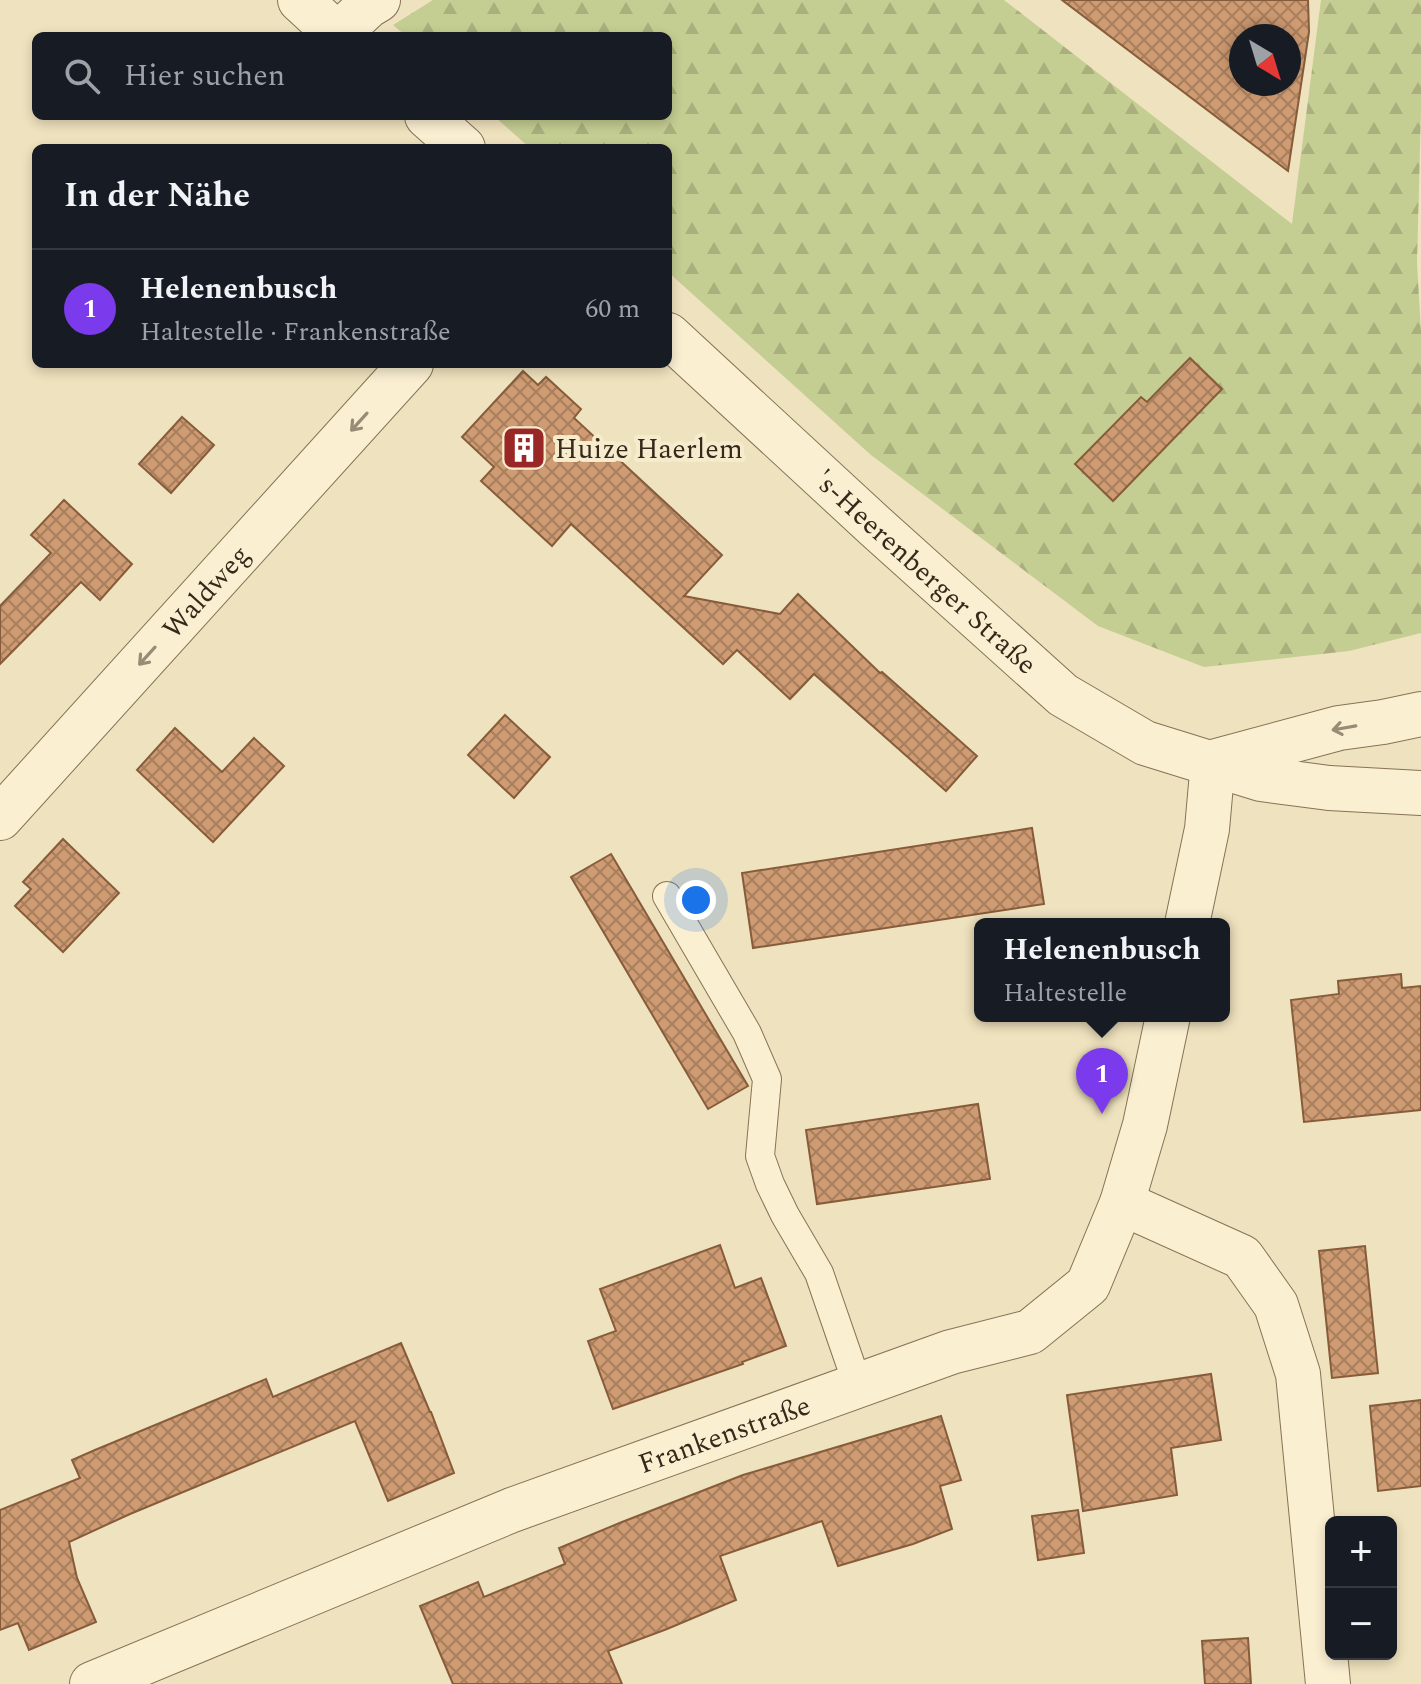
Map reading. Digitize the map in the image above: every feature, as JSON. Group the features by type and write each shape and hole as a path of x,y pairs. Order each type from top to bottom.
{"street":[{"path":"300,0 335,32"},
{"path":"341,32 378,0"},
{"path":"432,120 458,144"},
{"name":"'s-Heerenberger Straße","path":"672,339 887,538 1063,695 1145,743 1261,779 1329,788 1421,793"},
{"name":"Waldweg","path":"0,818 407,368"},
{"path":"1188,918 1207,829 1213,762 1339,728 1421,714"},
{"name":"Frankenstraße","path":"92,1684 512,1510 951,1352 1030,1332 1088,1285 1122,1203 1145,1125 1167,1022"},
{"path":"1122,1203 1242,1257 1276,1305 1298,1374 1328,1684"}],"lane":[{"path":"667,896 747,1033 767,1079 760,1156 785,1215 819,1273 858,1386"}],"green space":[{"path":"433,0 1004,0 1292,224 1321,0 1421,0 1417,263 1421,332 1421,633 1349,651 1204,667 1098,626 871,455 672,276 672,144 526,144 498,120 672,120 672,32 401,32 393,25"}],"building":[{"path":"1062,0 1308,0 1309,32 1301,85 1301,24 1229,24 1229,96 1299,96 1288,171"},
{"path":"1190,358 1222,389 1113,501 1075,464 1141,397 1147,402"},
{"path":"523,371 538,385 546,377 581,409 574,418 722,555 684,596 780,614 798,594 880,673 977,756 946,791 814,674 790,699 737,650 723,664 571,524 552,546 481,481 494,467 462,437"},
{"path":"182,417 214,445 171,493 139,464"},
{"path":"64,500 132,564 100,600 81,582 0,664 0,606 51,553 31,535"},
{"path":"505,715 550,757 514,798 468,755"},
{"path":"175,728 222,772 254,738 284,766 213,842 137,770"},
{"path":"1032,828 1044,904 753,948 742,873"},
{"path":"63,839 119,893 63,952 15,906 31,889 23,882"},
{"path":"611,854 748,1086 708,1109 571,877"},
{"path":"1401,974 1402,988 1421,986 1421,1110 1304,1122 1291,1000 1339,994 1338,981"},
{"path":"978,1104 990,1179 817,1204 806,1130"},
{"path":"720,1245 735,1288 761,1278 786,1346 613,1409 588,1341 616,1331 600,1289"},
{"path":"1365,1246 1378,1373 1332,1378 1319,1251"},
{"path":"401,1343 454,1473 388,1501 355,1421 69,1542 77,1578 96,1622 29,1650 18,1623 0,1630 0,1510 80,1478 72,1460 95,1450 266,1379 273,1397"},
{"path":"1211,1374 1221,1440 1171,1448 1177,1495 1083,1511 1067,1395"},
{"path":"1421,1400 1421,1486 1378,1491 1370,1406"},
{"path":"941,1416 961,1480 940,1486 952,1529 838,1566 822,1521 720,1556 736,1600 608,1651 622,1684 453,1684 420,1606 478,1582 484,1597 565,1564 559,1548 622,1522 743,1475"},
{"path":"1078,1510 1084,1553 1038,1560 1032,1516"},
{"path":"1248,1638 1251,1684 1205,1684 1202,1641"}],"place":[{"name":"Huize Haerlem","path":"524,448"},
{"name":"Helenenbusch","path":"1102,1114"}]}
